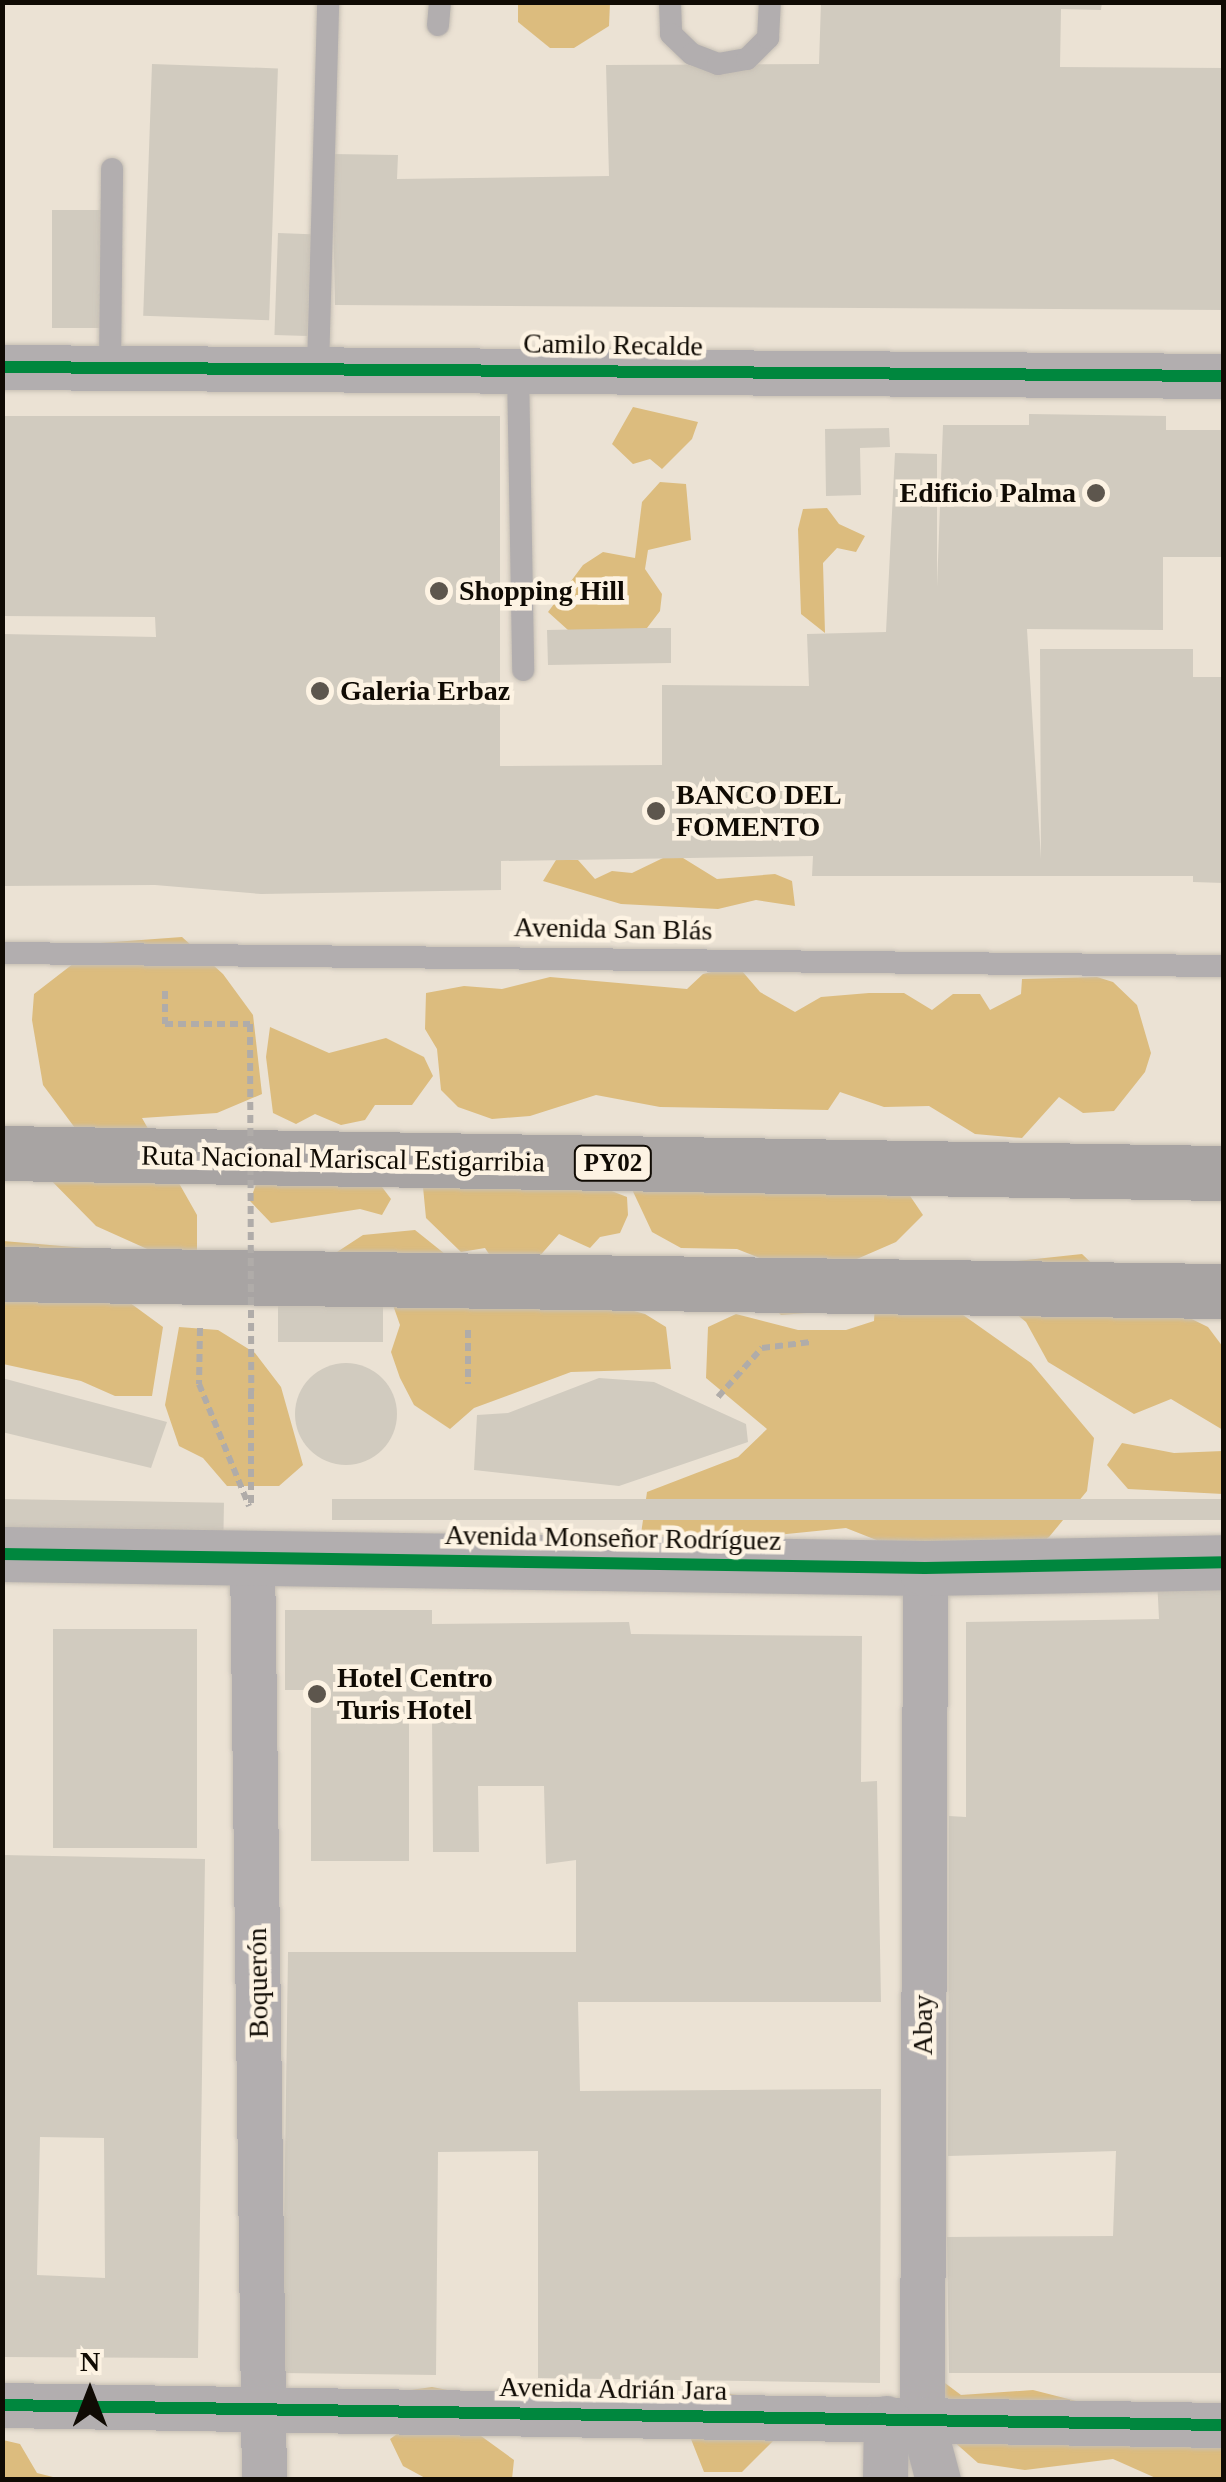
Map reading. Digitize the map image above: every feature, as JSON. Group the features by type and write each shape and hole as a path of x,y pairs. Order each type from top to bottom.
{"highway":[{"name":"Ruta Nacional Mariscal Estigarribia","path":"2,1153 1224,1173"},
{"path":"2,1274 1224,1291"}],"street":[{"name":"Camilo Recalde","path":"2,367 1224,376"},
{"name":"Avenida Monseñor Rodríguez","path":"2,1554 925,1568 1224,1562"},
{"name":"Boquerón","path":"252,1556 264,2480"},
{"name":"Abay","path":"885,2480 904,2419 925,1568"},
{"name":"Avenida Adrián Jara","path":"2,2405 1224,2425"},
{"name":"Abay","path":"904,2419 938,2480"}],"lane":[{"path":"318,368 328,2"},
{"path":"670,2 671,34 692,54 718,64 747,60 768,38 770,2"},
{"path":"110,368 112,169"},
{"path":"518,370 523,670"},
{"name":"Avenida San Blás","path":"2,953 1224,966"}],"path":[{"path":"165,1024 250,1024 251,1512 199,1384"},
{"path":"718,1397 762,1348 816,1341 826,1286"}],"shaded area":[{"path":"518,3 610,3 609,26 574,48 550,48 518,22"},
{"path":"633,407 698,422 692,439 662,469 650,459 633,464 612,444"},
{"path":"660,482 686,484 691,540 648,550 645,569 662,594 660,611 647,628 618,639 568,630 548,612 583,565 603,552 635,558 642,502"},
{"path":"827,508 839,524 865,536 856,552 837,548 823,563 825,633 801,614 798,529 803,509"},
{"path":"663,858 683,858 717,879 775,874 792,881 795,906 756,900 718,909 621,904 543,881 556,860 578,860 595,879 612,871 632,873"},
{"path":"182,937 223,974 253,1015 262,1094 217,1113 142,1118 197,1215 197,1257 165,1257 96,1226 37,1166 75,1128 43,1085 32,1020 34,994 100,943"},
{"path":"724,969 742,971 760,992 795,1012 821,997 869,993 904,993 932,1010 953,994 980,994 990,1010 1021,994 1022,979 1097,977 1113,982 1137,1005 1151,1053 1145,1072 1114,1111 1083,1113 1059,1097 1022,1138 975,1134 929,1106 884,1107 840,1092 828,1110 660,1107 596,1095 530,1116 492,1119 458,1107 441,1090 437,1049 425,1029 426,993 464,986 502,989 550,977 687,989 703,974"},
{"path":"270,1027 329,1053 386,1038 424,1057 433,1076 412,1105 375,1105 365,1120 341,1125 315,1114 296,1124 273,1113 266,1057"},
{"path":"259,1176 379,1183 391,1199 382,1215 360,1209 271,1223 250,1201"},
{"path":"629,1183 904,1187 923,1215 896,1242 850,1262 845,1310 781,1315 761,1296 767,1261 737,1249 681,1248 652,1232"},
{"path":"423,1187 609,1190 627,1197 628,1215 620,1233 600,1237 590,1248 559,1234 530,1267 497,1266 485,1248 461,1252 426,1218"},
{"path":"415,1230 455,1262 645,1314 666,1327 671,1369 571,1372 474,1408 450,1429 414,1405 400,1378 391,1352 400,1325 388,1291 337,1252 363,1235"},
{"path":"3,1241 85,1248 112,1257 122,1297 163,1327 152,1396 115,1396 81,1381 3,1364"},
{"path":"1082,1254 1106,1277 1208,1327 1223,1347 1223,1430 1171,1399 1134,1414 1048,1362 1026,1322 997,1298 1017,1261"},
{"path":"877,1271 956,1310 1031,1363 1094,1438 1087,1491 1049,1537 1034,1548 889,1545 846,1528 677,1545 641,1534 647,1492 738,1457 767,1429 706,1378 708,1327 736,1314 798,1330 846,1330 874,1321"},
{"path":"179,1327 218,1330 255,1353 281,1387 303,1465 279,1486 227,1486 203,1458 179,1446 165,1405"},
{"path":"1122,1443 1174,1453 1223,1451 1223,1494 1128,1489 1107,1465"},
{"path":"945,2383 961,2395 1033,2390 1080,2402 1223,2408 1223,2479 1158,2479 1113,2459 1025,2470 978,2463 942,2431 931,2390"},
{"path":"432,2387 463,2393 481,2436 514,2460 512,2479 427,2479 403,2466 390,2439 408,2426 397,2392"},
{"path":"710,2391 772,2400 777,2437 742,2472 704,2472 687,2429 712,2406"},
{"path":"3,2440 20,2444 37,2473 61,2479 3,2479"}],"building":[{"path":"821,2 1102,2 1101,10 1061,9 1060,67 1224,68 1224,310 335,305 332,154 398,155 397,179 609,176 606,65 819,64"},
{"path":"152,64 278,68 269,320 143,316"},
{"path":"52,210 106,210 106,328 52,328"},
{"path":"278,233 311,234 307,336 274,335"},
{"path":"1029,414 1166,416 1166,430 1224,430 1224,557 1163,557 1163,630 1027,629 1041,859 1040,649 1193,649 1193,677 1224,677 1224,883 1193,882 1193,876 812,876 813,856 501,861 501,890 261,894 155,885 2,886 2,634 156,637 155,617 2,616 2,416 500,416 500,766 662,765 662,685 809,686 807,634 886,632 895,453 937,454 937,587 943,425 1029,425"},
{"path":"889,428 890,447 860,448 861,495 826,496 825,429"},
{"path":"671,628 671,663 548,665 547,630"},
{"path":"278,1294 383,1294 383,1342 278,1342"},
{"path":"346,1363 366,1367 382,1378 393,1394 397,1414 393,1434 382,1450 366,1461 346,1465 326,1461 310,1450 299,1434 295,1414 299,1394 310,1378 326,1367"},
{"path":"2,1378 167,1422 151,1468 2,1432"},
{"path":"599,1378 654,1382 746,1424 748,1442 619,1486 474,1470 477,1415 508,1413"},
{"path":"2,1499 224,1503 223,1534 2,1530"},
{"path":"332,1499 1224,1499 1224,1520 332,1520"},
{"path":"1224,1578 1224,2373 949,2373 947,2237 1113,2236 1116,2151 948,2156 949,1816 966,1817 966,1622 1159,1619 1157,1579"},
{"path":"285,1610 432,1610 432,1624 629,1622 631,1634 862,1636 861,1782 877,1781 881,2002 578,2002 580,2091 881,2089 880,2383 538,2378 538,2151 438,2152 436,2375 282,2373 288,1952 576,1952 576,1860 546,1864 544,1786 478,1786 479,1852 433,1852 432,1714 409,1714 409,1861 311,1861 311,1690 285,1690"},
{"path":"53,1629 197,1629 197,1848 53,1848"},
{"path":"2,1855 205,1859 198,2358 2,2357","holes":["40,2137 104,2138 105,2278 37,2275"]}],"cycle path":[{"path":"2,367 1224,376"},
{"path":"2,1554 925,1568 1224,1562"},
{"path":"2,2405 1224,2425"}],"place":[{"name":"Edificio Palma","path":"1096,493"},
{"name":"Shopping Hill","path":"439,591"},
{"name":"Galeria Erbaz","path":"320,691"},
{"name":"BANCO DEL FOMENTO","path":"656,811"},
{"name":"Hotel Centro Turis Hotel","path":"317,1694"}]}
